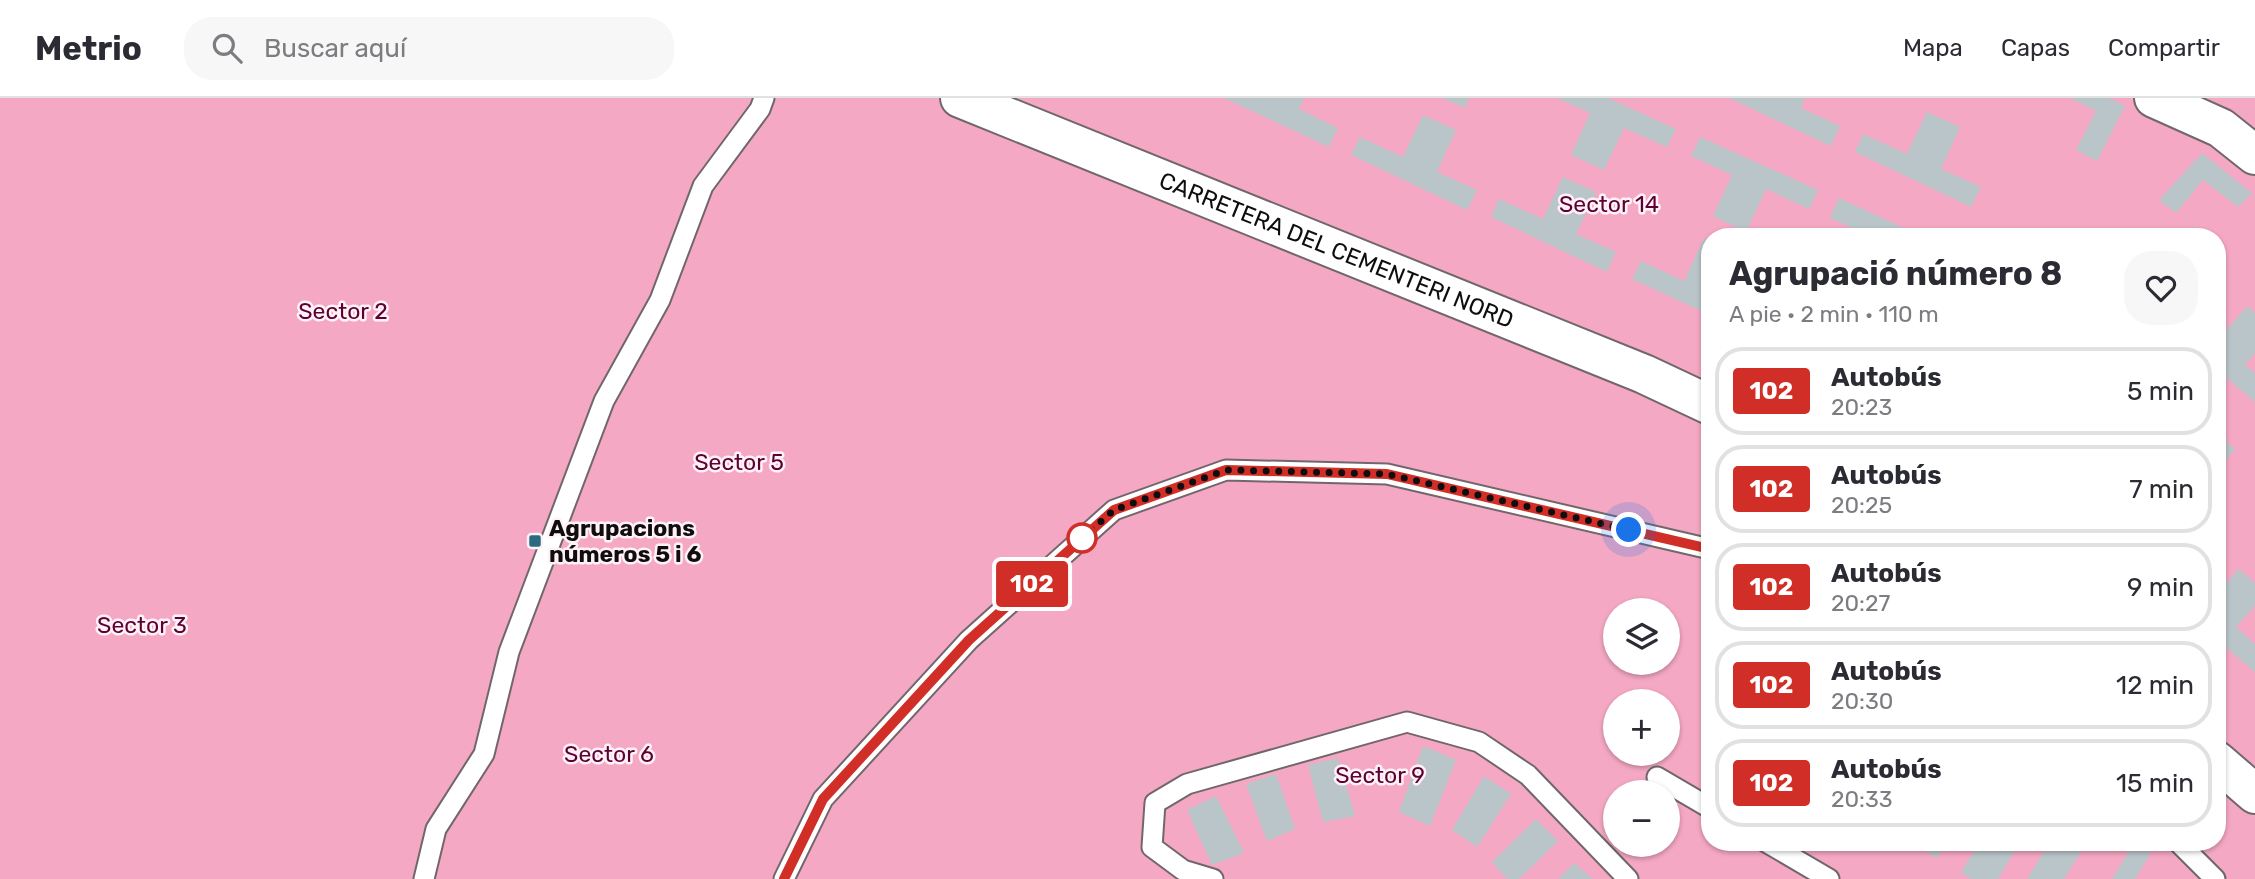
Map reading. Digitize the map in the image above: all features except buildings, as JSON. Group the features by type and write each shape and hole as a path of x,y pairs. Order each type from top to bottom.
{"street":[{"name":"CARRETERA DEL CEMENTERI NORD","path":"960,98 1631,369 1701,401"},
{"path":"2154,98 2221,128 2255,155"},
{"path":"2226,770 2255,794"}],"lane":[{"path":"424,879 436,829 484,754 509,652 604,401 660,300 703,186 760,109 764,98"},
{"path":"784,879 823,799 841,779 969,640 1114,510 1126,505 1226,470 1387,474 1701,547"},
{"path":"1213,879 1183,870 1152,847 1155,803 1187,784 1407,722 1479,742 1528,775 1628,879"},
{"path":"1657,777 1701,803"},
{"path":"1781,851 1829,879"},
{"path":"2189,851 2215,879"}],"green space":[{"path":"0,98 2255,98 2255,879 0,879"}],"bus line":[{"name":"102","path":"784,879 823,799 969,640 1114,510 1136,502 1226,470 1387,474 1701,547"}],"place":[{"name":"Agrupacions números 5 i 6","path":"535,541"}],"route":[{"path":"1082,538 1114,510 1226,470 1387,474 1629,530"}],"park label":[{"name":"Sector 14","path":"1609,204"},
{"name":"Sector 2","path":"343,311"},
{"name":"Sector 5","path":"739,462"},
{"name":"Sector 3","path":"142,625"},
{"name":"Sector 6","path":"609,754"},
{"name":"Sector 9","path":"1380,775"}]}
